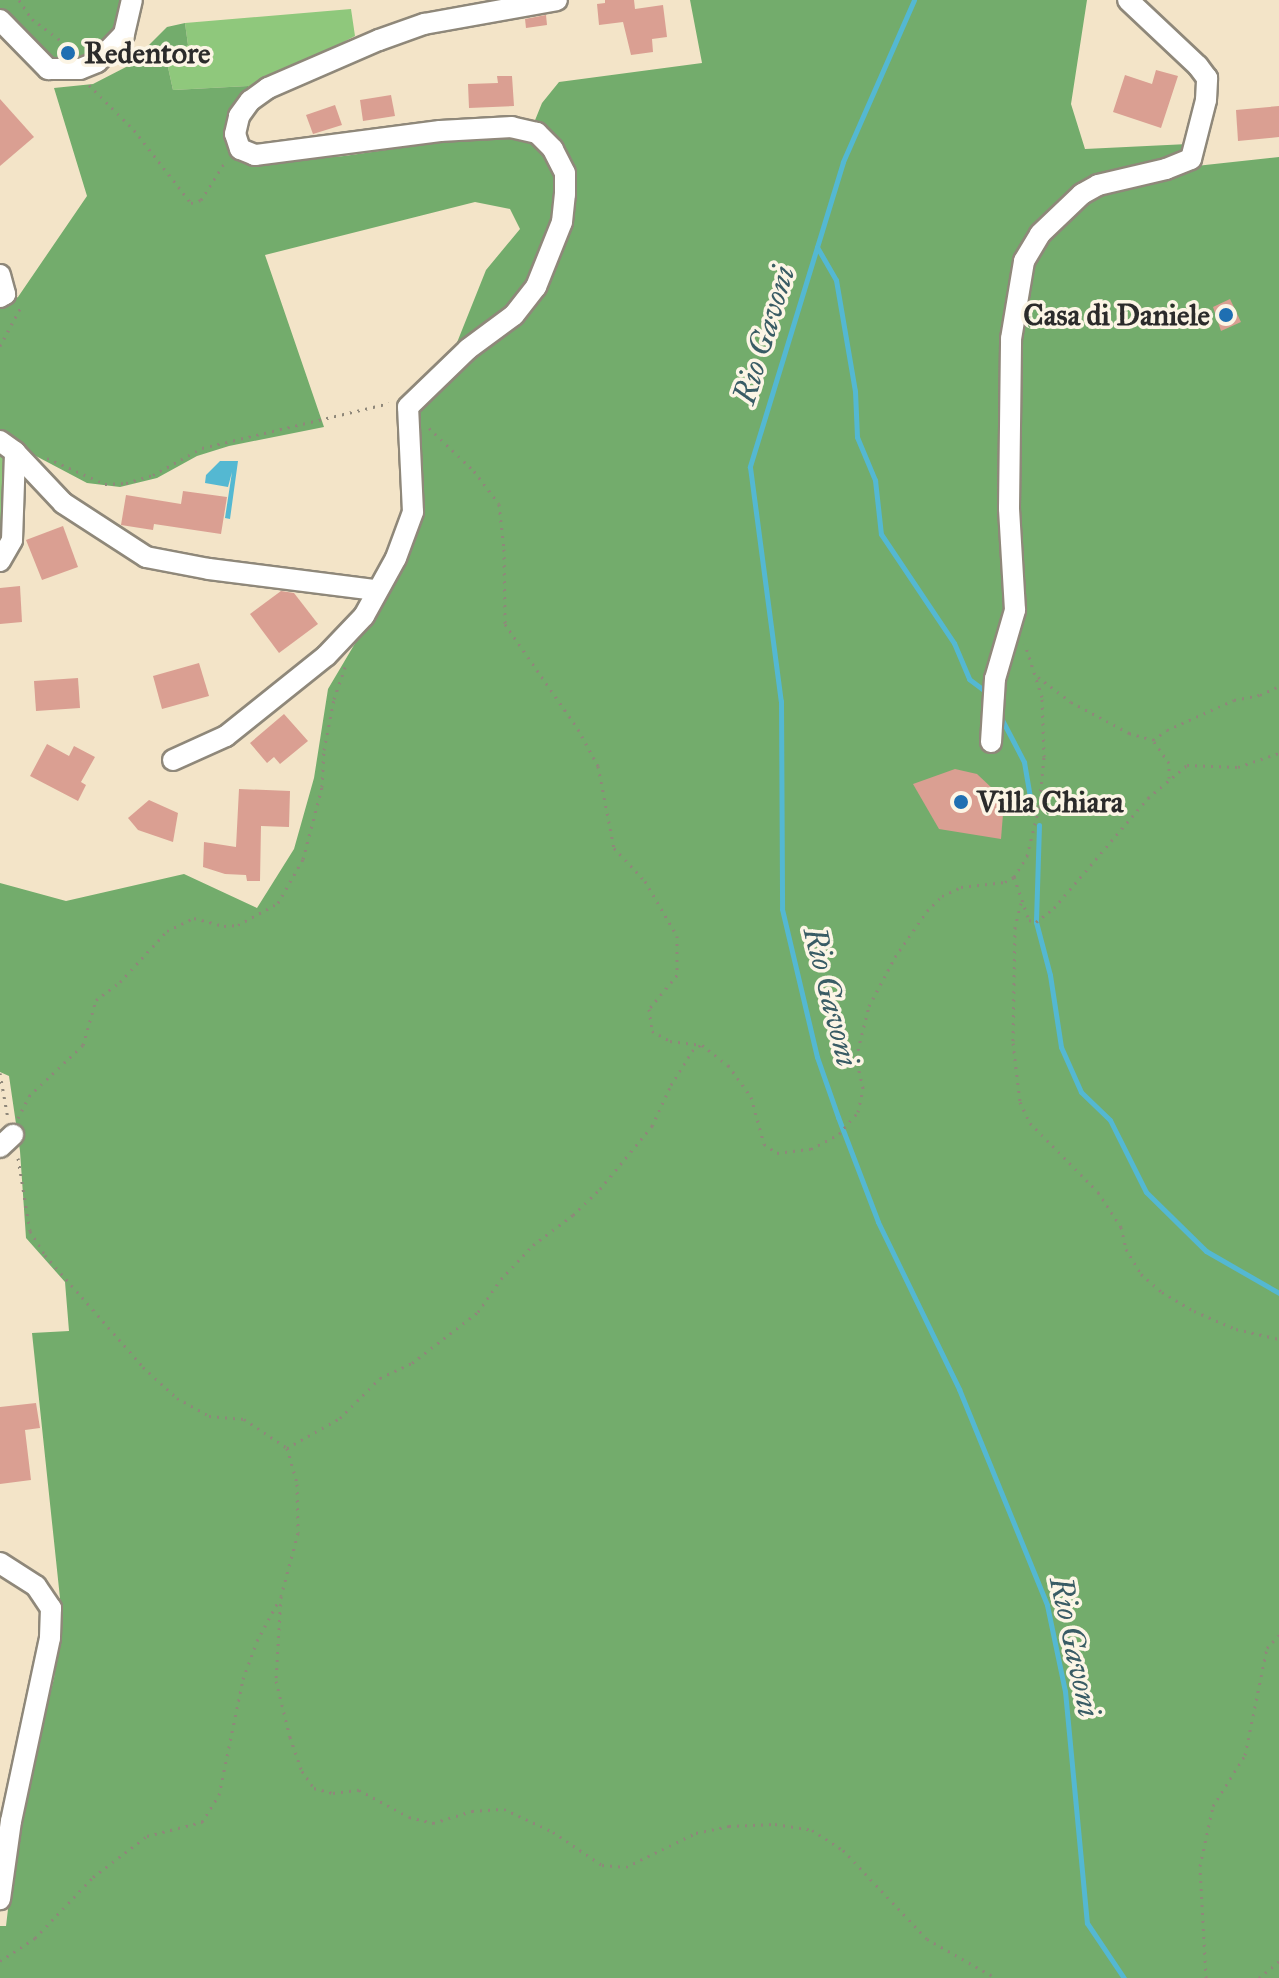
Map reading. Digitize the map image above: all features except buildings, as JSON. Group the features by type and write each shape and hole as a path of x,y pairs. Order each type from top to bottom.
{"street":[{"path":"0,20 48,69 80,69 97,62 124,34 132,0"},
{"path":"173,760 226,736 282,694 364,616 396,558 413,512 408,407 468,349 514,315 536,287 562,222 565,194 565,173 553,149 537,133 512,127 440,131 255,155 240,149 235,134 239,116 250,101 320,64 424,24 557,0"},
{"path":"991,742 995,679 1015,610 1009,508 1011,339 1024,261 1040,234 1082,194 1098,185 1179,165 1195,152 1206,100 1207,78 1173,40 1128,0"},
{"path":"8,446 63,503 146,557 209,569 376,590"},
{"path":"0,561 12,540 8,446"},
{"path":"0,1563 36,1586 51,1608 50,1638 11,1821 0,1899"}],"path":[{"path":"19,0 32,19 72,49 94,93 134,130 191,203 201,200 222,164 240,149"},
{"path":"0,346 23,307 2,289"},
{"path":"38,454 105,484 126,483 153,475 202,448 398,400 408,407 474,471 499,504 504,549 505,624 578,729 598,766 614,848 645,881 677,936 677,975 649,1009 652,1031 670,1041 702,1045 728,1065 751,1097 764,1144 777,1153 811,1149 839,1134 858,1112 863,1088 856,1058 869,1006 895,957 927,911 942,896 961,887 1005,882 1014,877 1032,843 1043,778 1042,697 1023,639"},
{"path":"6,1141 29,1096 83,1045 96,1000 120,982 167,931 194,918 224,926 238,925 278,903 303,859 314,820 334,699 348,658"},
{"path":"1037,676 1071,702 1129,733 1153,740 1169,763 1169,778"},
{"path":"1153,740 1167,730 1234,700 1260,695 1279,686"},
{"path":"1014,877 1029,920 1036,922 1047,916 1169,778 1187,765 1238,767 1279,753"},
{"path":"1021,903 1015,927 1013,1043 1020,1102 1030,1123 1105,1201 1121,1227 1126,1249 1141,1274 1162,1292 1194,1311 1236,1329 1279,1339"},
{"path":"287,1448 340,1418 380,1378 412,1363 478,1312 501,1279 533,1245 573,1215 600,1189 652,1126 671,1085 692,1051 702,1045"},
{"path":"0,1073 6,1141 26,1194 30,1231 45,1255 143,1367 177,1398 209,1416 244,1419 287,1448 297,1484 298,1533 281,1596 276,1681 302,1771 314,1788 333,1793 359,1790 409,1817 433,1823 472,1811 504,1809 553,1832 602,1865 626,1867 696,1833 729,1826 775,1824 812,1830 843,1850 927,1939 996,1978"},
{"path":"0,1961 35,1938 93,1877 147,1836 202,1822 219,1795 243,1679 257,1641 281,1596"},
{"path":"1206,1978 1200,1866 1213,1806 1245,1755 1267,1648 1279,1635"},
{"path":"1259,1978 1279,1961"}],"green space":[{"path":"0,0 124,0 116,37 87,63 48,62 0,13"},
{"path":"690,0 1087,0 1071,104 1085,149 1188,144 1196,166 1279,157 1279,1978 0,1978 0,1926 6,1926 17,1833 54,1678 62,1617 32,1333 69,1331 65,1282 26,1238 20,1151 9,1076 0,1072 0,883 66,901 184,874 257,908 294,849 314,778 328,689 392,581 420,520 416,427 421,408 408,393 456,345 486,270 520,229 510,209 475,202 265,255 324,427 229,446 197,456 157,478 120,487 87,483 34,455 0,445 0,308 18,297 87,196 54,88 93,84 128,66 167,27 185,23 188,45 166,58 173,90 248,86 249,91 232,112 256,164 344,156 470,138 509,136 527,140 542,103 559,82 702,63"},
{"path":"351,9 355,36 249,91 248,86 173,90 166,58 188,45 185,23"},
{"path":"0,445 11,461 7,521 0,549"}],"water":[{"path":"220,461 238,461 230,519 225,518 232,472 228,487 205,483 206,475"}],"waterway":[{"name":"Rio Gavoni","path":"914,0 843,162 750,467 781,701 782,909 817,1057 838,1117 878,1222 959,1389 1047,1605 1065,1691 1087,1923 1124,1978"},
{"path":"817,247 836,280 855,391 857,437 875,480 881,534 954,643 969,679 989,694"},
{"path":"1000,716 1024,762 1032,809"},
{"path":"1039,825 1036,922 1050,975 1061,1047 1081,1092 1110,1120 1146,1192 1206,1251 1279,1293"}],"place":[{"name":"Redentore","path":"68,53"},
{"name":"Casa di Daniele","path":"1226,315"},
{"name":"Villa Chiara","path":"961,802"}]}
